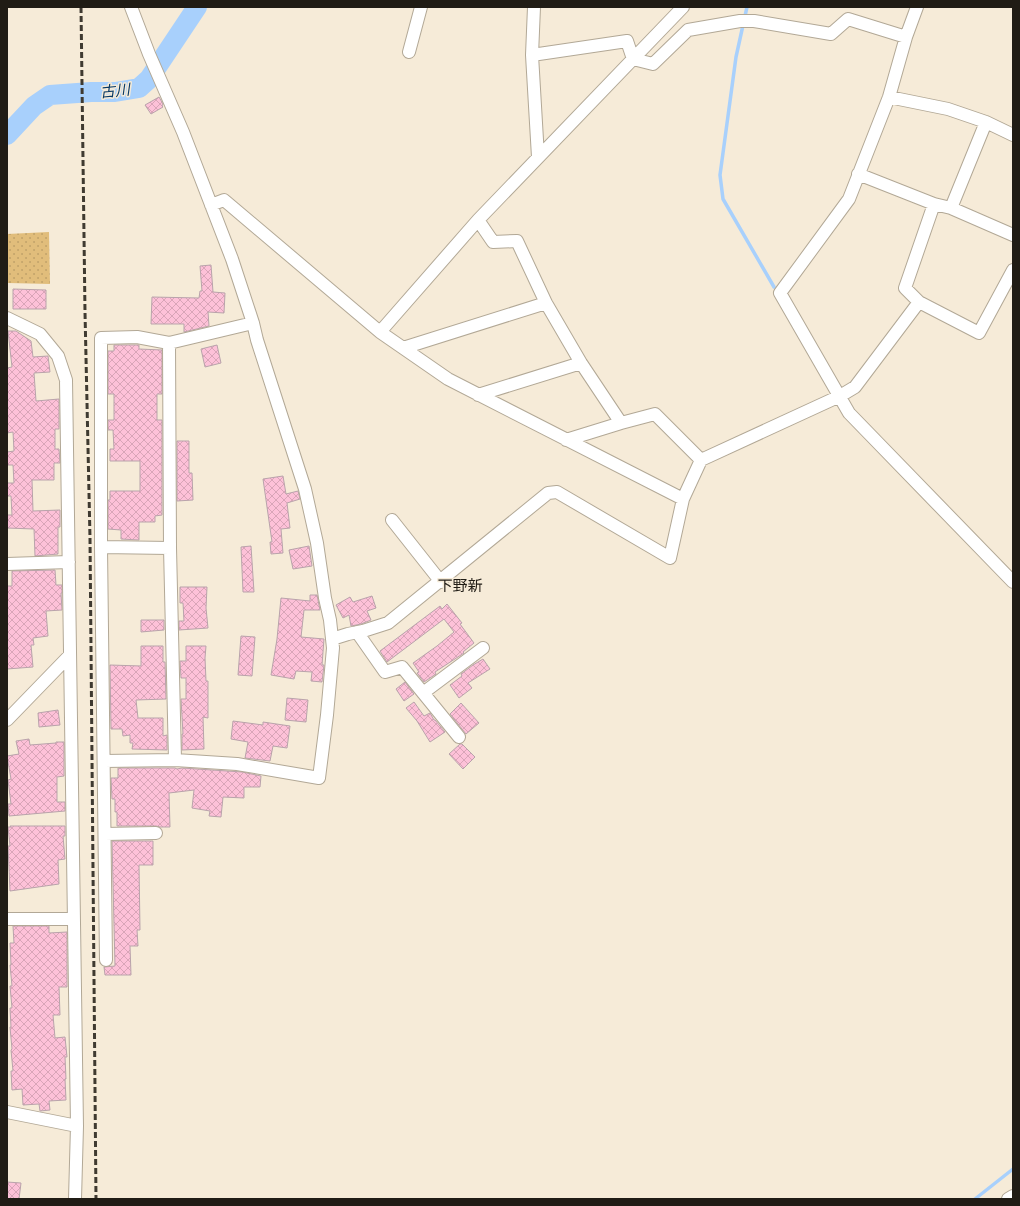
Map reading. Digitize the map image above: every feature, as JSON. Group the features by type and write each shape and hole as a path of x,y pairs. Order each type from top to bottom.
{"street":[{"path":"104,761 175,760 237,764 320,778 333,648 317,543 306,489 232,259 183,132 149,54 131,7"},
{"path":"409,52 421,7"},
{"path":"534,7 532,55 538,157"},
{"path":"380,332 478,220 683,7"},
{"path":"916,7 889,97 849,199 780,293 849,412 1013,582"},
{"path":"633,59 653,64 688,30 740,21 754,21 831,34 848,19 906,37"},
{"path":"532,55 627,41 633,59"},
{"path":"889,97 948,109 986,122 1013,135"},
{"path":"951,208 986,122"},
{"path":"858,174 934,204 951,208 1013,235"},
{"path":"211,205 224,200 380,332 448,379 683,499"},
{"path":"934,204 905,288 919,302 979,333 1013,270"},
{"path":"478,220 493,242 517,241 546,302 581,363 621,423"},
{"path":"403,348 546,302"},
{"path":"332,638 388,623 548,493 557,492 670,558 683,499 701,460 840,396 855,387 919,302"},
{"path":"7,318 40,334 58,356 66,380 77,1126 75,1199"},
{"path":"106,960 101,547 101,338 138,336 168,344 253,323"},
{"path":"168,344 170,548 175,760"},
{"path":"478,395 581,363"},
{"path":"566,440 655,414 701,460"},
{"path":"392,520 440,582"},
{"path":"101,547 170,548"},
{"path":"7,564 69,562"},
{"path":"357,632 385,672 402,667 459,737"},
{"path":"423,693 484,648"},
{"path":"7,720 70,655"},
{"path":"104,834 156,833"},
{"path":"7,919 74,919"},
{"path":"7,1112 77,1126"},
{"path":"1008,1199 1013,1196"}],"shaded area":[{"path":"49,232 50,284 8,283 7,303 7,234"}],"building":[{"path":"159,97 163,107 151,114 145,105"},
{"path":"211,265 213,292 225,293 224,313 208,312 209,326 184,332 184,324 151,324 152,297 199,298 200,291 202,291 200,266"},
{"path":"13,289 46,290 46,309 13,309"},
{"path":"8,331 16,331 31,341 33,357 48,356 50,372 34,373 36,401 59,399 59,429 55,429 55,449 59,449 60,463 54,463 54,480 32,480 33,511 60,510 60,527 58,527 58,554 35,556 34,529 7,528 7,515 12,515 11,496 7,496 7,483 14,483 13,465 7,465 7,452 14,451 13,432 7,433 7,368 12,367"},
{"path":"114,345 139,345 139,349 162,350 162,394 157,394 157,420 162,420 162,515 155,516 155,522 139,522 139,540 121,539 121,530 108,529 108,500 110,500 110,491 140,491 140,461 110,461 110,449 114,449 113,430 108,430 108,420 114,420 114,394 108,394 108,351 114,351"},
{"path":"217,345 221,363 205,367 201,349"},
{"path":"177,441 189,441 189,473 192,473 193,500 177,501"},
{"path":"283,476 286,494 298,491 300,499 287,503 290,528 281,529 283,553 271,554 270,542 272,542 263,479"},
{"path":"251,546 254,592 243,592 241,547"},
{"path":"309,546 312,566 293,569 289,550"},
{"path":"55,570 56,585 62,585 62,610 46,611 48,636 33,638 34,645 31,645 33,667 7,669 7,586 12,586 12,571"},
{"path":"180,587 207,587 206,608 208,628 179,630 179,621 184,621 183,603 180,603"},
{"path":"310,595 317,595 320,610 304,610 301,637 324,639 322,665 324,665 322,682 311,681 312,672 296,671 294,679 271,675 277,639 281,598 310,601"},
{"path":"372,596 376,608 367,611 371,620 361,624 351,626 349,615 343,618 336,605 350,597 353,602"},
{"path":"447,604 462,623 460,624 474,643 463,652 464,653 435,672 436,674 424,682 417,673 419,672 413,663 454,632 444,619 387,662 380,651 440,606 442,609"},
{"path":"141,620 164,620 164,630 141,632"},
{"path":"241,636 255,637 252,676 238,675"},
{"path":"141,646 163,646 166,699 136,700 138,718 163,718 163,736 167,735 167,750 132,749 133,743 130,743 130,735 123,736 122,729 111,729 110,665 141,666"},
{"path":"186,646 206,646 205,658 206,681 208,681 208,718 203,717 204,749 182,750 183,734 181,699 186,699 186,678 181,678 180,661 186,661"},
{"path":"483,659 490,669 468,683 472,688 459,698 450,685 462,676 461,674"},
{"path":"405,682 414,694 404,701 396,689"},
{"path":"287,698 308,700 306,722 285,720"},
{"path":"414,702 424,716 430,713 445,732 430,742 417,721 406,708"},
{"path":"461,703 479,723 466,734 450,714"},
{"path":"58,710 60,725 39,727 38,713"},
{"path":"233,721 263,725 263,722 290,726 287,748 273,746 270,761 245,758 248,742 231,739"},
{"path":"29,739 30,745 64,742 64,776 57,777 57,802 65,802 65,811 9,816 8,804 11,804 8,780 11,779 7,756 19,754 16,741"},
{"path":"460,744 462,744 475,757 463,769 449,754"},
{"path":"118,768 182,768 242,772 261,776 260,787 244,787 244,798 223,797 221,817 209,816 210,811 192,808 194,790 169,793 170,827 117,826 117,812 115,812 115,799 112,799 111,778 118,778"},
{"path":"10,826 65,826 65,836 63,836 65,859 58,860 59,884 10,891 8,846 10,846 8,827 11,827"},
{"path":"112,841 153,841 153,865 139,865 140,930 137,930 138,946 130,946 131,975 105,975 104,967 115,966"},
{"path":"13,926 49,926 49,933 67,932 67,987 59,987 60,1015 53,1015 55,1038 65,1037 67,1057 65,1057 66,1100 49,1101 50,1110 40,1111 39,1104 23,1105 22,1089 12,1090 11,1071 13,1071 10,1008 12,1008 10,986 12,986 10,943 14,943"},
{"path":"7,1182 21,1183 19,1199 7,1199"}],"waterway":[{"name":"古川","path":"7,135 34,106 50,95 115,92 139,88 149,79 197,7"},
{"path":"747,7 736,57 720,175 723,199 774,287"},
{"path":"975,1199 1013,1169"}],"railway":[{"path":"81,7 90,538 96,1199"}],"district":[{"name":"下野新","path":"460,586"}]}
